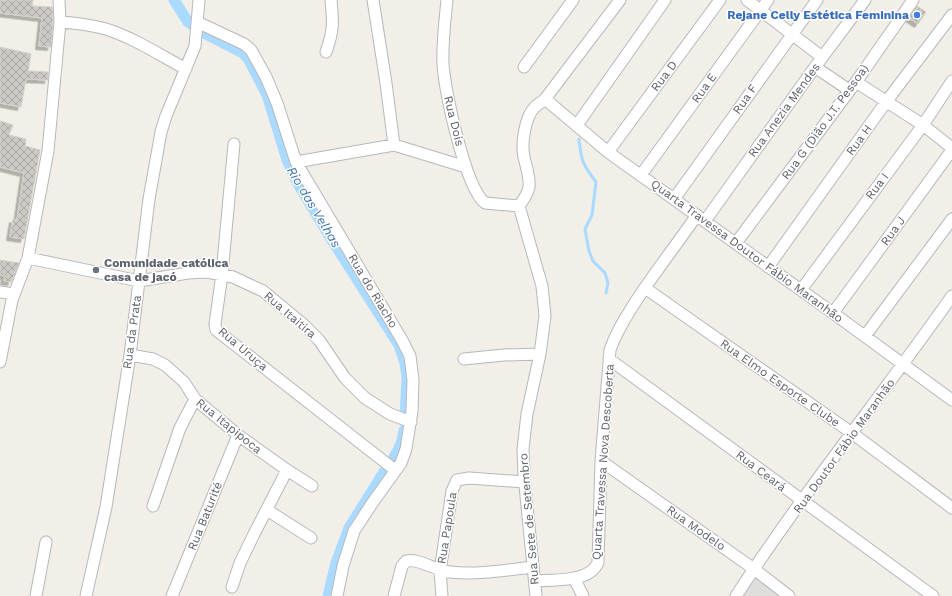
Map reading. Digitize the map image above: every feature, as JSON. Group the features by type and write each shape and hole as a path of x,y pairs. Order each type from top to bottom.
{"street":[{"path":"0,362 14,294 28,258 48,151 60,22 59,0"},
{"name":"Rua da Prata","path":"86,596 106,508 130,355 149,199 161,132 166,116 195,46 199,0"},
{"path":"326,52 332,37 333,23 331,0"},
{"path":"373,0 394,145"},
{"name":"Rua Dois","path":"447,0 443,64 451,109 466,167 479,196 485,203 519,206"},
{"path":"519,206 529,188 528,171 523,149 525,128 530,114 534,107 545,99 620,0"},
{"path":"577,125 665,0"},
{"name":"Rua D","path":"608,152 720,0"},
{"path":"747,0 761,9 822,57"},
{"name":"Rua E","path":"641,175 768,0"},
{"name":"Rua F","path":"674,199 817,0"},
{"name":"Rua Anezia Mendes","path":"701,218 864,0"},
{"name":"Rua G (Dião J.T. Pessoa)","path":"736,243 852,86 913,0"},
{"path":"524,67 569,1"},
{"name":"Rua H","path":"768,267 886,102 952,15"},
{"path":"60,22 85,24 106,29 139,43 186,69"},
{"name":"Rua do Riacho","path":"197,26 244,44 251,50 266,77 277,103 296,162 402,340 410,356 413,380 406,421 406,449 400,463 354,531 343,566 337,596"},
{"path":"814,67 886,102 923,125 952,149"},
{"name":"Rua I","path":"801,290 923,125 952,81"},
{"name":"Quarta Travessa Doutor Fábio Maranhão","path":"545,99 608,152 952,400"},
{"name":"Rua Uruça","path":"234,144 222,274 215,324 216,330 395,470"},
{"path":"296,162 394,145 466,167"},
{"name":"Rua J","path":"833,313 952,149"},
{"name":"Rua Sete de Setembro","path":"519,206 545,300 545,323 527,414 523,449 524,482 536,596"},
{"name":"Quarta Travessa Nova Descoberta","path":"535,581 574,578 590,573 598,563 601,461 609,359 614,340 621,325 645,288 701,218"},
{"path":"865,336 952,219"},
{"path":"28,258 139,281"},
{"name":"Rua Itaitira","path":"139,281 188,273 207,272 233,277 263,292 280,304 319,340 345,378 364,398 390,414 406,421"},
{"name":"Rua Elmo Esporte Clube","path":"645,288 852,433 952,508"},
{"path":"0,292 14,294"},
{"name":"Rua Doutor Fábio Maranhão","path":"736,596 852,433 952,298"},
{"path":"464,359 504,355 540,354"},
{"name":"Rua Itapipoca","path":"130,355 153,359 165,365 184,382 195,399 238,435 312,486"},
{"name":"Rua Ceará","path":"609,359 802,502 933,596"},
{"path":"153,506 180,428 195,399"},
{"name":"Rua Baturité","path":"172,596 238,435"},
{"name":"Rua Modelo","path":"601,461 754,569 789,596"},
{"path":"232,587 240,563 287,470"},
{"name":"Rua Papoula","path":"442,596 440,571 452,491 458,480 469,478 524,482"},
{"path":"266,510 311,538"},
{"path":"36,596 46,542"},
{"path":"394,596 402,566 406,561 414,561 440,571 450,572 478,573 533,567"},
{"path":"574,578 583,596"}],"shaded area":[{"path":"755,572 786,596 739,596"}],"building":[{"path":"0,0 33,0 32,6 52,7 53,22 51,47 39,46 42,18 0,13"},
{"name":"Rejane Celly Estética Feminina","path":"917,6 926,12 918,24 909,18"},
{"path":"0,47 31,54 28,71 48,72 48,80 26,79 21,107 0,103"},
{"path":"0,121 13,125 9,135 26,139 25,146 40,150 24,239 10,237 13,219 17,220 24,173 0,167"},
{"path":"0,260 19,263 11,282 4,281 5,276 0,275"}],"waterway":[{"name":"Rio das Velhas","path":"174,0 188,22 206,34 243,53 249,60 267,95 287,160 297,182 330,237 399,345 405,363 407,378 405,418"},
{"path":"579,139 583,162 596,182 592,215 585,229 589,251 593,261 605,273 608,283 606,293"},
{"name":"Rio das Velhas","path":"394,457 401,444 404,430"},
{"name":"Rio das Velhas","path":"328,596 336,563 349,528 384,472"}],"place":[{"name":"Rejane Celly Estética Feminina","path":"917,15"},
{"name":"Comunidade católica casa de jacó","path":"96,270"}]}
